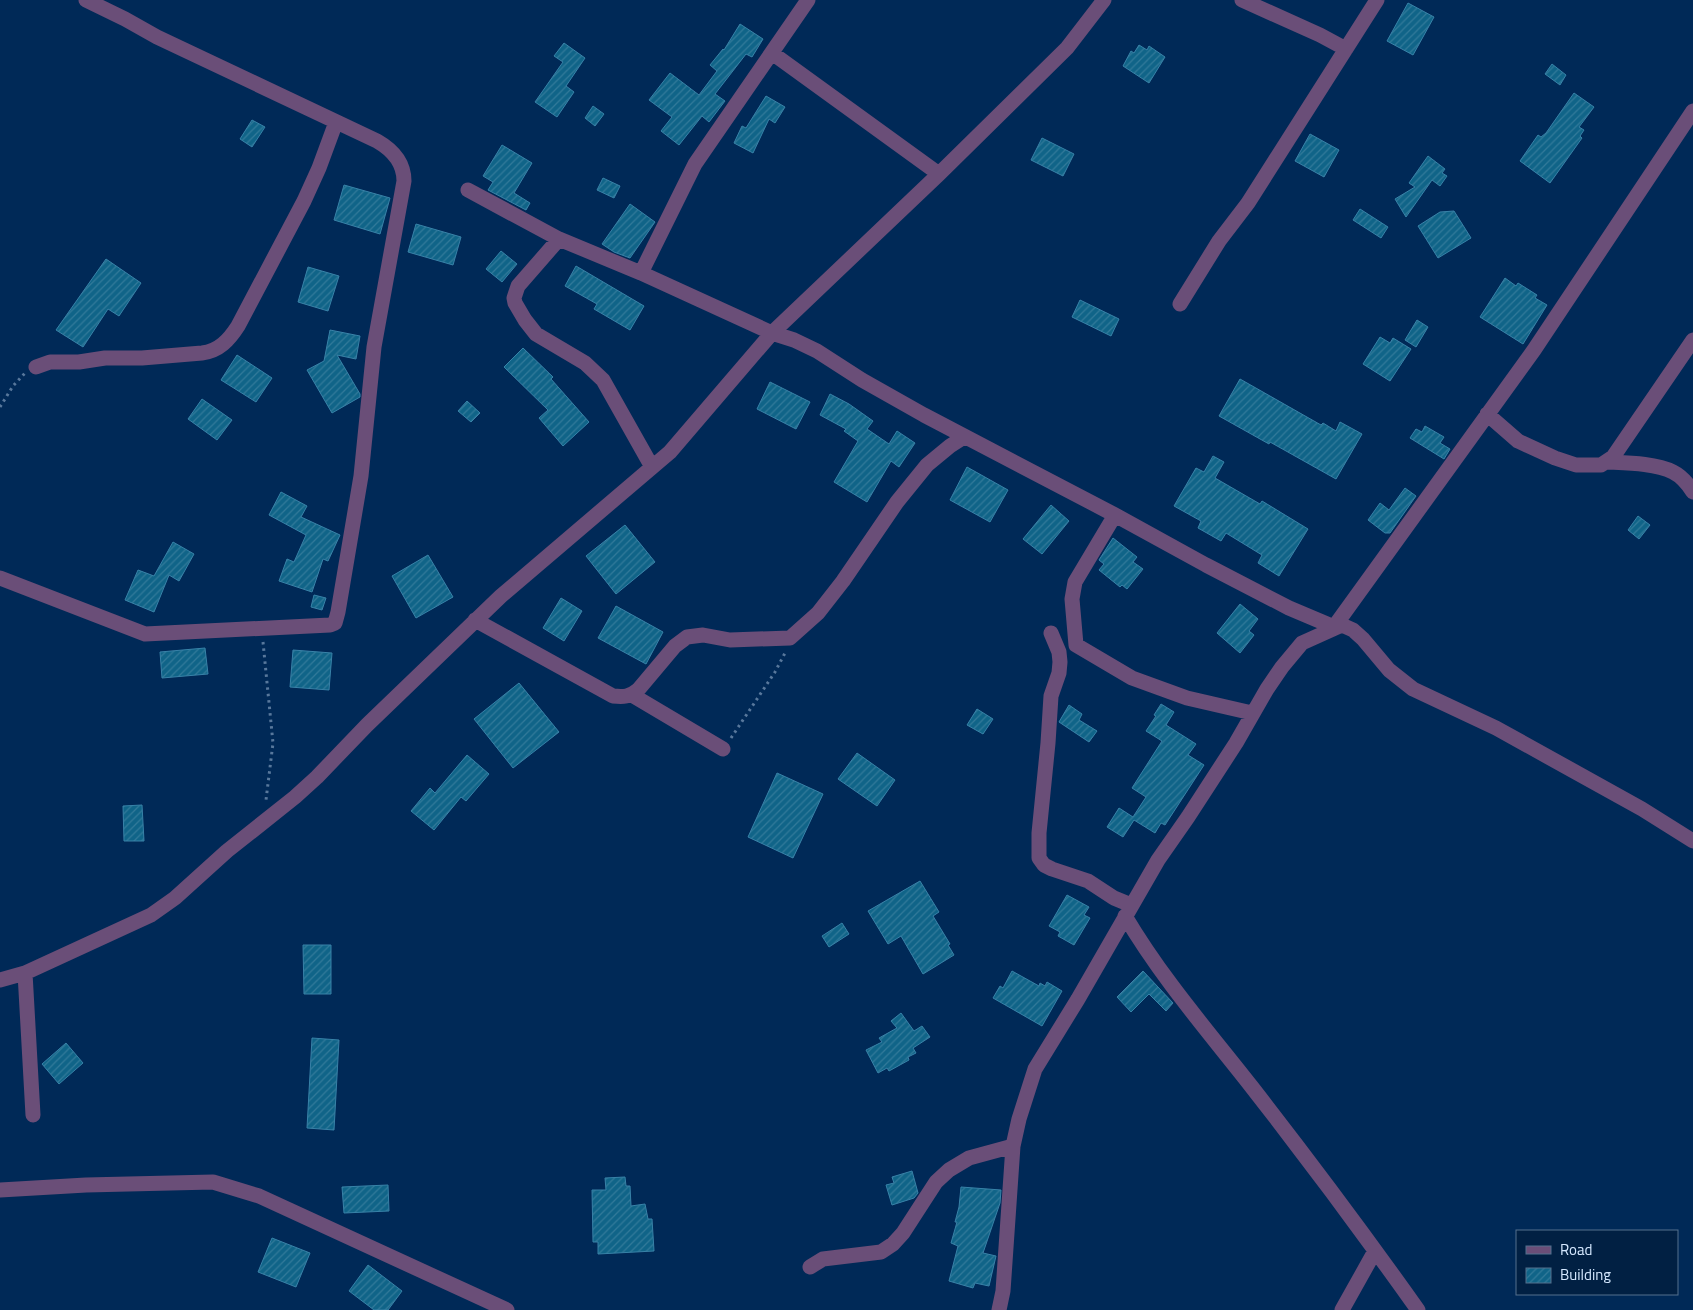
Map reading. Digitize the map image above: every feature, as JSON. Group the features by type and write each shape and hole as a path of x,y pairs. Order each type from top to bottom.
{"street":[{"path":"0,578 146,634 330,625 335,622 338,612 361,476 374,347 404,176 396,157 389,149 376,141 157,37 102,3 86,0"},
{"path":"641,273 695,164 808,0"},
{"path":"0,980 25,974 151,915 175,898 263,821 295,798 500,596 670,452 772,333 939,174 1067,48 1104,0"},
{"path":"1242,0 1320,35 1346,49"},
{"path":"1180,304 1219,241 1248,203 1377,0"},
{"path":"772,53 939,174"},
{"path":"1334,627 1534,350 1693,112"},
{"path":"36,366 50,362 79,362 105,358 142,358 210,352 226,342 238,326 304,201 319,168 336,122"},
{"path":"468,190 587,252 641,273 772,333 794,340 817,351 862,380 964,437 1288,608 1334,627"},
{"path":"559,239 518,286 514,298 515,303 536,334 585,363 603,380 652,467"},
{"path":"1487,414 1518,441 1555,458 1576,465 1602,465 1613,457 1693,340"},
{"path":"475,620 613,696 623,697 632,695 675,646 687,637 703,635 730,640 790,638 818,613 843,581 897,502 927,465 964,437"},
{"path":"1606,462 1639,464 1674,472 1693,492"},
{"path":"1115,515 1075,582 1072,599 1076,645 1132,678 1187,698 1252,713"},
{"path":"999,1310 1003,1291 1013,1146 1019,1119 1035,1069 1158,860 1236,743 1252,713 1282,667 1302,643 1334,627 1342,625 1353,630 1390,670 1413,689 1496,728 1642,809 1693,841"},
{"path":"1051,633 1059,652 1060,662 1059,673 1051,696 1039,833 1039,858 1044,865 1052,869 1082,879 1114,898 1128,910 1141,944 1166,979 1277,1119 1418,1310"},
{"path":"632,695 723,749"},
{"path":"25,974 33,1115"},
{"path":"810,1267 823,1259 881,1252 893,1244 903,1233 936,1182 949,1170 969,1158 1013,1146"},
{"path":"0,1190 86,1184 213,1182 259,1196 507,1310"},
{"path":"1342,1310 1375,1251"}],"path":[{"path":"0,407 21,376 36,366"},
{"path":"262,629 273,743 263,821"},
{"path":"723,749 775,672 785,654 790,638"}],"building":[{"path":"1408,3 1434,17 1413,55 1387,41"},
{"path":"740,24 763,39 752,57 746,54 715,94 725,101 709,122 702,116 679,145 661,131 672,117 649,100 670,73 699,95 717,71 710,65 724,50"},
{"path":"564,43 585,58 566,86 574,92 557,117 535,102 563,62 554,56"},
{"path":"1139,45 1147,50 1149,46 1165,57 1149,83 1123,66 1131,51 1134,53"},
{"path":"1552,64 1566,75 1560,85 1545,74"},
{"path":"1574,93 1594,107 1579,127 1584,130 1580,136 1582,138 1550,183 1520,161 1538,135 1541,137 1546,133"},
{"path":"766,96 785,107 775,123 769,119 753,153 734,143 742,126 746,128"},
{"path":"593,106 604,114 595,126 585,118"},
{"path":"252,120 265,127 252,147 240,139"},
{"path":"1310,134 1339,150 1324,177 1295,161"},
{"path":"1042,138 1074,154 1063,176 1031,160"},
{"path":"502,145 532,163 514,193 530,203 526,210 488,190 493,182 483,176"},
{"path":"1428,156 1445,169 1442,173 1447,176 1440,186 1432,180 1406,217 1395,199 1415,187 1409,183"},
{"path":"603,178 620,186 614,198 597,190"},
{"path":"344,185 390,198 380,234 334,220"},
{"path":"630,204 655,222 630,258 614,252 602,244"},
{"path":"1360,209 1388,227 1381,238 1353,220"},
{"path":"1454,211 1471,238 1438,258 1418,226 1440,212"},
{"path":"416,224 461,237 453,265 408,252"},
{"path":"501,251 517,264 502,282 486,269"},
{"path":"106,259 141,283 119,316 108,309 83,347 56,330"},
{"path":"576,266 644,306 630,330 594,309 597,304 565,286"},
{"path":"308,267 339,276 328,311 298,302"},
{"path":"1505,278 1516,286 1518,283 1537,295 1535,298 1547,305 1523,344 1480,317"},
{"path":"1080,300 1119,319 1111,336 1072,317"},
{"path":"1417,320 1428,327 1416,347 1405,340"},
{"path":"330,330 360,336 356,359 337,355 360,397 332,413 307,370 324,361"},
{"path":"1380,337 1390,343 1393,338 1411,349 1390,381 1363,364"},
{"path":"523,348 553,377 551,379 589,422 563,446 539,418 548,410 504,367"},
{"path":"237,355 272,378 256,402 221,380"},
{"path":"1240,379 1321,425 1323,423 1336,431 1340,422 1362,434 1336,479 1219,416"},
{"path":"770,382 810,402 796,429 757,409"},
{"path":"830,394 849,404 873,421 867,429 889,444 897,431 915,443 899,467 891,461 867,502 834,482 858,441 844,431 846,429 820,415"},
{"path":"202,399 232,420 217,440 188,419"},
{"path":"467,401 480,413 471,422 458,411"},
{"path":"1425,426 1444,437 1440,443 1450,449 1444,459 1410,438 1416,429 1422,432"},
{"path":"1213,456 1224,462 1215,478 1260,504 1262,501 1308,529 1279,576 1258,563 1262,555 1226,533 1221,541 1198,528 1201,521 1174,506 1196,468 1204,472"},
{"path":"967,467 1008,490 990,522 950,500"},
{"path":"1405,488 1416,496 1390,533 1385,533 1368,520 1380,503 1389,510"},
{"path":"281,492 307,506 301,517 340,535 328,561 323,559 312,592 279,581 287,559 294,562 306,535 269,515"},
{"path":"1051,505 1069,521 1042,554 1023,539"},
{"path":"1638,516 1650,525 1639,539 1628,530"},
{"path":"625,525 655,562 616,594 586,556"},
{"path":"1113,538 1137,557 1133,562 1143,569 1127,589 1122,585 1120,587 1099,570 1104,564 1099,560"},
{"path":"173,542 194,554 179,581 169,575 154,612 125,600 138,570 154,576"},
{"path":"428,555 453,597 416,618 392,576"},
{"path":"314,595 326,598 322,610 311,607"},
{"path":"561,598 582,611 564,641 543,628"},
{"path":"1240,604 1258,619 1249,631 1254,635 1240,653 1217,633"},
{"path":"616,606 663,632 646,664 598,638"},
{"path":"205,648 208,674 162,678 160,652"},
{"path":"293,650 332,653 329,690 290,687"},
{"path":"519,683 559,732 513,768 474,719"},
{"path":"1161,704 1174,712 1166,725 1196,744 1188,755 1204,765 1165,825 1161,823 1155,833 1134,820 1123,837 1107,827 1119,808 1133,817 1146,797 1132,788 1162,741 1146,731"},
{"path":"1069,705 1082,714 1079,720 1097,731 1089,742 1059,722"},
{"path":"977,709 993,719 983,734 967,725"},
{"path":"857,753 895,780 877,806 838,779"},
{"path":"467,755 489,774 466,801 461,797 434,830 411,811 430,788 435,793"},
{"path":"777,773 823,794 793,858 748,837"},
{"path":"142,805 144,841 124,841 123,806"},
{"path":"920,881 939,912 933,916 950,944 948,945 954,955 923,974 901,936 888,944 868,911"},
{"path":"1067,895 1089,907 1084,915 1090,918 1074,945 1058,936 1060,932 1049,926"},
{"path":"842,923 849,934 829,947 822,936"},
{"path":"303,945 331,945 331,994 304,994"},
{"path":"1012,971 1039,986 1040,983 1045,986 1047,982 1062,991 1042,1026 993,998 1000,986 1003,988"},
{"path":"1143,971 1173,1003 1166,1011 1149,994 1131,1012 1117,997"},
{"path":"901,1013 914,1031 922,1026 930,1037 913,1048 916,1053 908,1057 909,1060 889,1071 887,1068 878,1073 866,1050 882,1042 879,1038 897,1028 891,1021"},
{"path":"312,1038 339,1040 334,1130 307,1128"},
{"path":"66,1043 83,1063 59,1084 42,1064"},
{"path":"912,1171 918,1193 914,1198 892,1205 886,1185 894,1183 892,1177"},
{"path":"625,1177 626,1186 630,1186 631,1206 645,1204 648,1219 652,1219 654,1251 598,1254 598,1242 593,1242 592,1190 606,1190 605,1178"},
{"path":"388,1185 389,1211 344,1213 342,1187"},
{"path":"961,1187 1001,1190 1000,1203 983,1253 996,1256 989,1286 975,1283 973,1288 949,1281 958,1246 951,1243 957,1222 955,1222"},
{"path":"272,1238 310,1253 296,1287 258,1272"},
{"path":"368,1265 402,1291 388,1310 374,1310 349,1291"}]}
